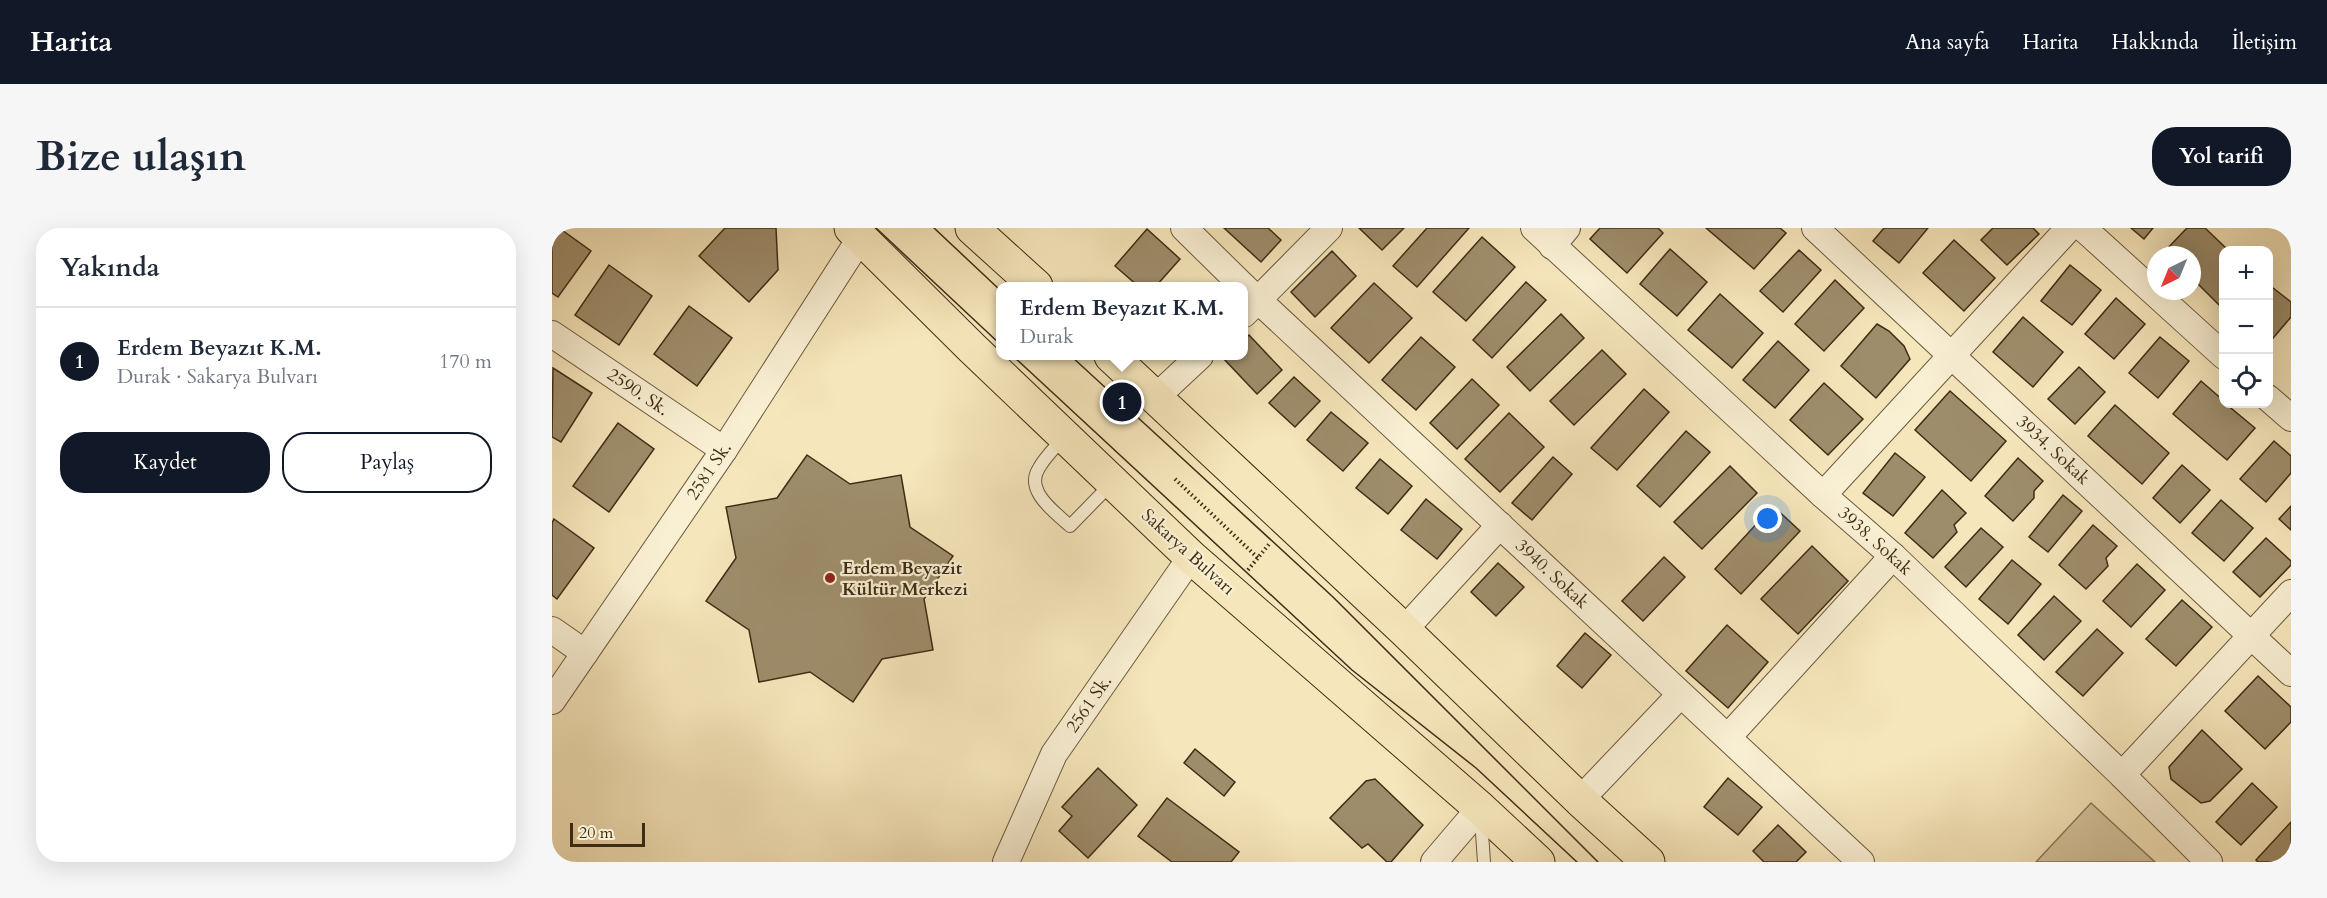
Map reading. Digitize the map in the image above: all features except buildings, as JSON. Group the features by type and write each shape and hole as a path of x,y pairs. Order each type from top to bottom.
{"main road":[{"path":"972,228 1032,282"},
{"name":"Sakarya Bulvarı","path":"856,233 972,348 1191,557 1480,808 1538,862"},
{"path":"1115,360 1289,521 1580,800 1648,862"}],"street":[{"name":"3940. Sokak","path":"1184,228 1233,282"},
{"path":"1248,296 1329,228"},
{"name":"3938. Sokak","path":"1534,228 1560,237 1823,495 1893,556 2122,775 2209,862"},
{"name":"3934. Sokak","path":"1815,228 2291,673"},
{"path":"1823,495 2069,228"},
{"path":"2083,228 2220,354"},
{"name":"2581 Sk.","path":"552,701 724,450 856,233"},
{"name":"3940. Sokak","path":"1248,298 1500,525 1861,862"},
{"name":"2590. Sk.","path":"552,334 724,450"},
{"path":"1156,397 1196,360"},
{"path":"2273,402 2291,418"},
{"path":"1404,630 1500,525"},
{"path":"1728,737 1893,556"},
{"name":"2561 Sk.","path":"1015,860 1054,754 1191,557"},
{"path":"2122,775 2291,593"},
{"path":"552,630 585,653"},
{"path":"1580,800 1680,695"},
{"path":"1434,862 1480,808"}],"lane":[{"path":"1065,436 1039,467 1035,484 1037,492 1070,526 1113,482"},
{"path":"1480,808 1484,862"}],"path":[{"path":"1175,479 1258,558"},
{"path":"1230,591 1289,521"}],"shaded area":[{"path":"2091,803 2155,862 2036,862"}],"tram line":[{"path":"876,228 996,340"},
{"path":"934,228 996,286"},
{"path":"1017,360 1352,670 1476,768 1577,862"},
{"path":"1075,360 1333,597 1598,862"}],"place":[{"name":"Erdem Beyazıt K.M.","path":"1122,402"},
{"name":"Erdem Beyazit Kültür Merkezi","path":"830,578"}]}
